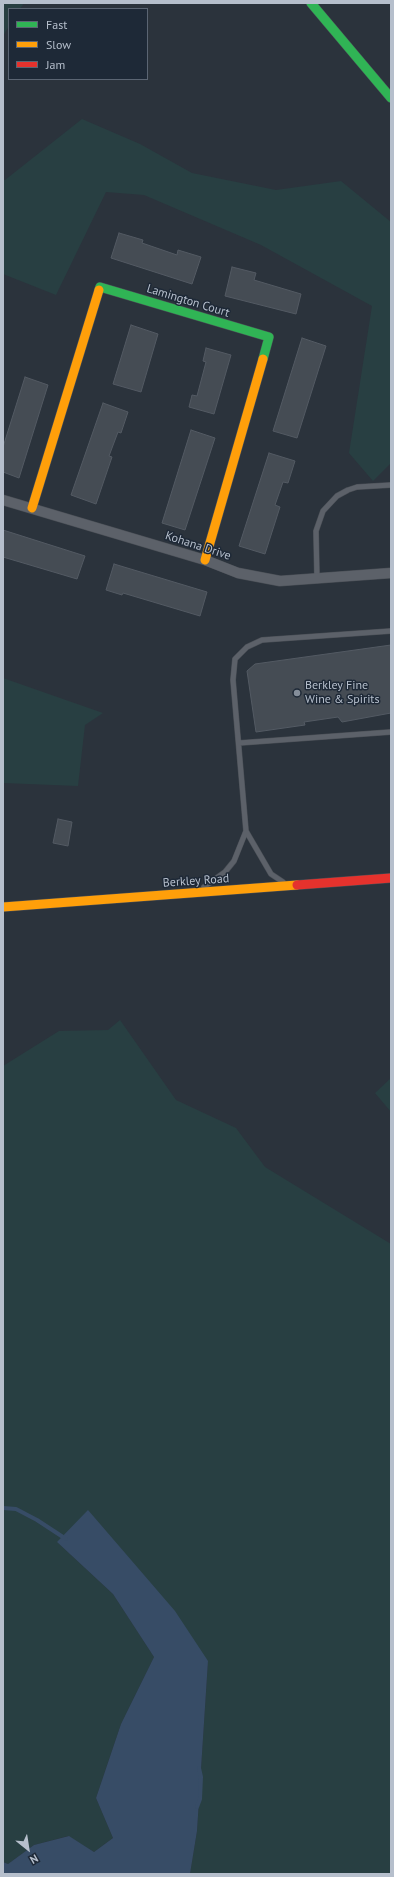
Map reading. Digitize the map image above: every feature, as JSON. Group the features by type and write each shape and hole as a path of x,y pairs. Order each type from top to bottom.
{"street":[{"path":"311,3 391,98"},
{"name":"Lamington Court","path":"32,508 100,287 269,337 205,560"},
{"name":"Kohana Drive","path":"3,500 205,560 238,573 280,581 391,573"},
{"name":"Berkley Road","path":"3,908 391,878"}],"lane":[{"path":"317,579 316,531 323,511 337,496 348,490 357,487 391,485"},
{"path":"291,886 271,874 246,831 233,680 235,660 247,647 262,640 391,631"},
{"path":"239,743 391,732"},
{"path":"195,893 225,872 234,861 246,831"}],"green space":[{"path":"3,3 24,3 21,8 8,8 8,28 3,36"},
{"path":"82,119 140,144 192,173 276,190 341,181 391,222 391,463 373,481 349,453 372,306 261,245 144,195 106,192 56,295 3,274 3,180 5,180"},
{"path":"3,678 103,713 85,725 78,786 3,783"},
{"path":"120,1020 176,1100 236,1128 265,1167 391,1244 391,1874 190,1874 197,1831 208,1661 57,1542 113,1594 154,1657 121,1724 96,1798 113,1838 94,1852 68,1836 34,1845 8,1864 3,1862 3,1066 59,1031 108,1030"},
{"path":"391,1078 391,1112 375,1093"}],"water":[{"path":"88,1510 175,1611 208,1661 197,1831 190,1874 3,1874 3,1862 8,1864 34,1845 69,1836 94,1852 113,1838 96,1798 121,1724 154,1657 113,1594 57,1542"}],"building":[{"path":"119,233 143,240 142,243 177,255 178,250 201,257 192,284 111,258"},
{"path":"232,267 256,273 254,280 301,294 296,314 225,296"},
{"path":"131,325 158,334 141,392 113,384"},
{"path":"302,338 326,346 297,438 273,431"},
{"path":"206,348 231,355 214,414 189,407 192,395 197,396 206,362 203,361"},
{"path":"25,377 48,385 19,478 3,472 3,447"},
{"path":"103,403 128,412 121,433 118,432 109,456 112,457 96,504 71,495"},
{"path":"191,430 215,438 185,530 162,523"},
{"path":"269,453 295,461 288,483 283,482 275,505 280,507 265,554 239,546"},
{"path":"3,530 85,556 77,579 3,557"},
{"path":"114,564 207,592 200,616 123,593 122,595 106,590"},
{"path":"391,645 391,713 342,722 338,717 304,722 305,725 256,732 247,671 255,664"},
{"path":"58,819 72,822 68,846 53,843"}],"waterway":[{"path":"3,1508 16,1509 37,1520 66,1539"},
{"path":"197,1807 200,1799 201,1777 199,1768"}],"traffic: fast":[{"path":"311,3 391,98"},
{"path":"99,290 100,287 269,337 263,359"}],"traffic: slow":[{"path":"32,508 99,290"},
{"path":"205,560 263,359"},
{"path":"3,907 297,885"}],"traffic: jam":[{"path":"297,885 391,878"}],"place":[{"name":"Berkley Fine Wine & Spirits","path":"297,693"}]}
